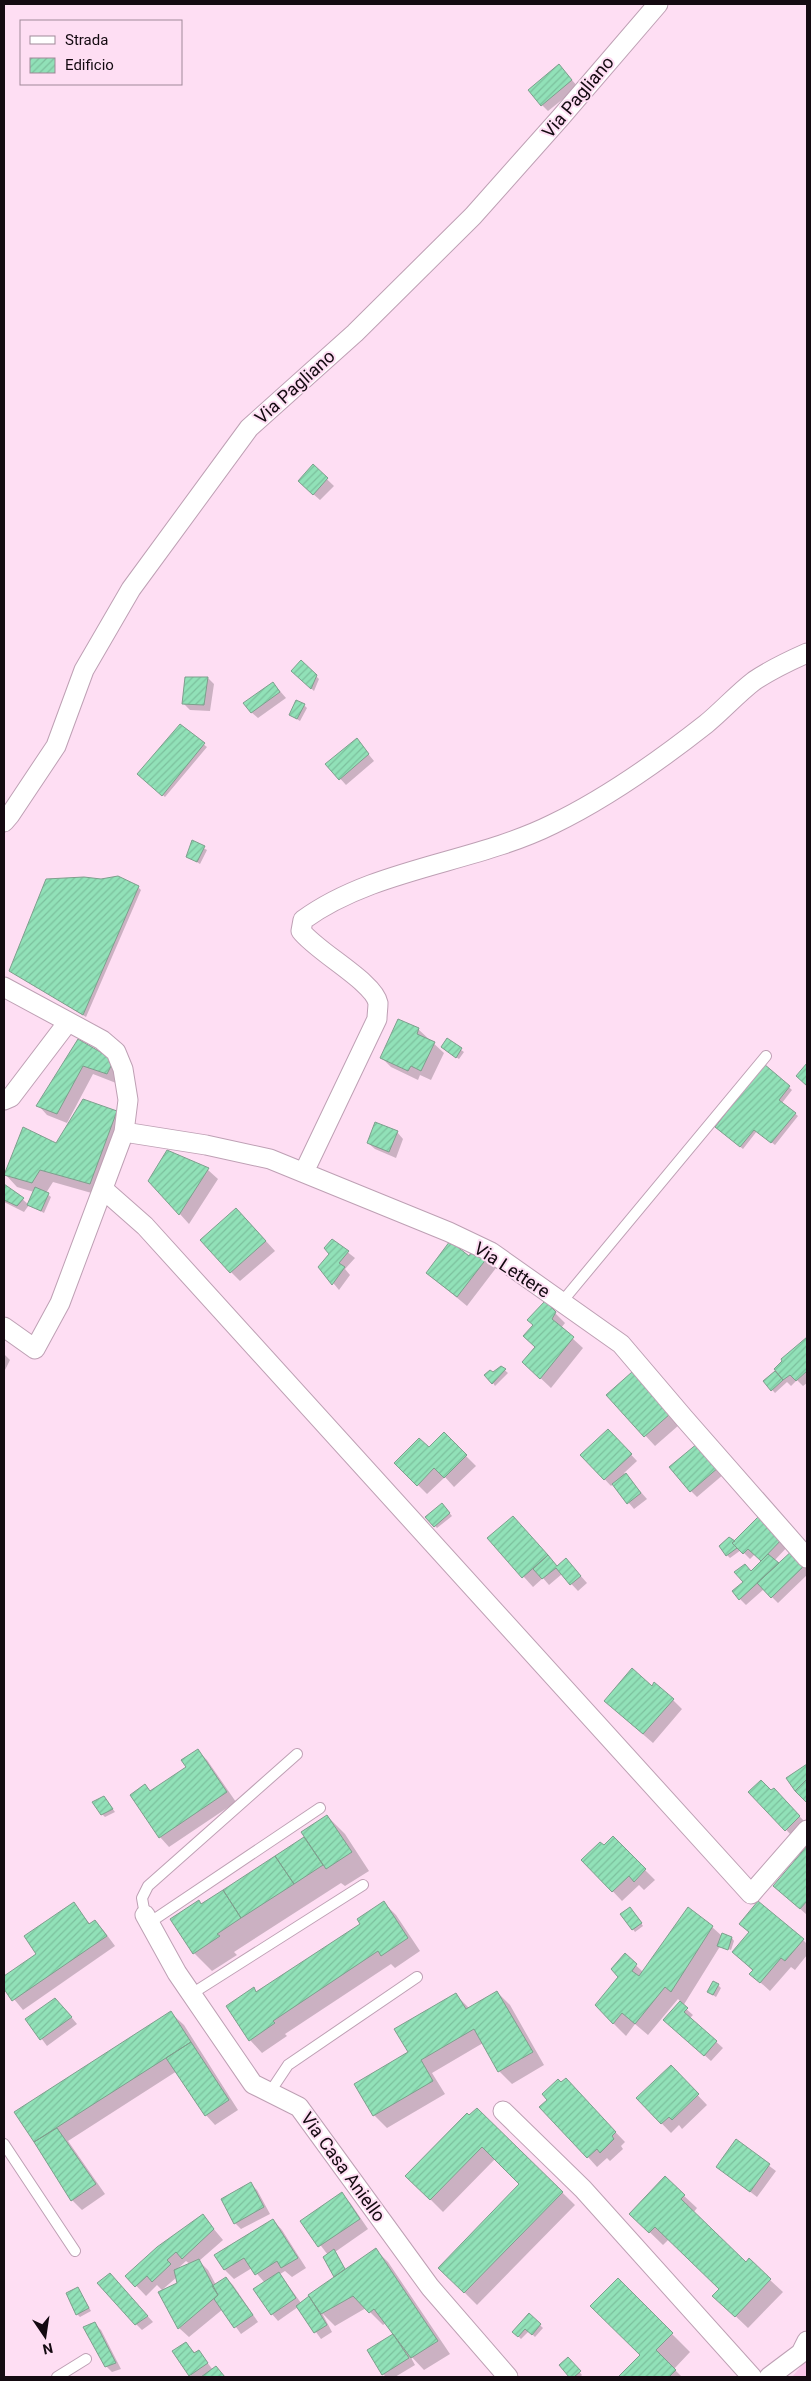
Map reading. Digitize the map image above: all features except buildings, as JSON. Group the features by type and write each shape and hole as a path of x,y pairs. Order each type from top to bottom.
{"street":[{"name":"Via Pagliano","path":"4,822 56,746 84,670 131,589 248,428 355,333 473,216 658,4"},
{"path":"304,1172 377,1019 378,1002 368,987 309,942 301,931 303,920 322,905 351,892 508,842 552,825 664,756 706,724 754,682 807,653"},
{"path":"4,987 102,1040 116,1052 123,1069 128,1100 124,1132 60,1303 35,1349 4,1327"},
{"path":"4,1100 11,1097 68,1022"},
{"name":"Via Lettere","path":"124,1132 206,1145 270,1159 491,1252 621,1344 807,1558"},
{"path":"102,1189 145,1226 751,1894 807,1830"},
{"name":"Via Casa Aniello","path":"147,1919 177,1973 253,2084 299,2107 430,2288 508,2377"},
{"path":"503,2111 583,2189 752,2377"},
{"path":"769,2377 801,2353 807,2341"}],"lane":[{"path":"561,1303 766,1056"},
{"path":"297,1754 148,1886 142,1898 147,1919 320,1808"},
{"path":"193,1994 363,1885"},
{"path":"270,2092 288,2065 417,1977"},
{"path":"4,2144 75,2251"},
{"path":"57,2377 86,2359"}],"shaded area":[{"path":"807,2359 807,2377 792,2377"}]}
